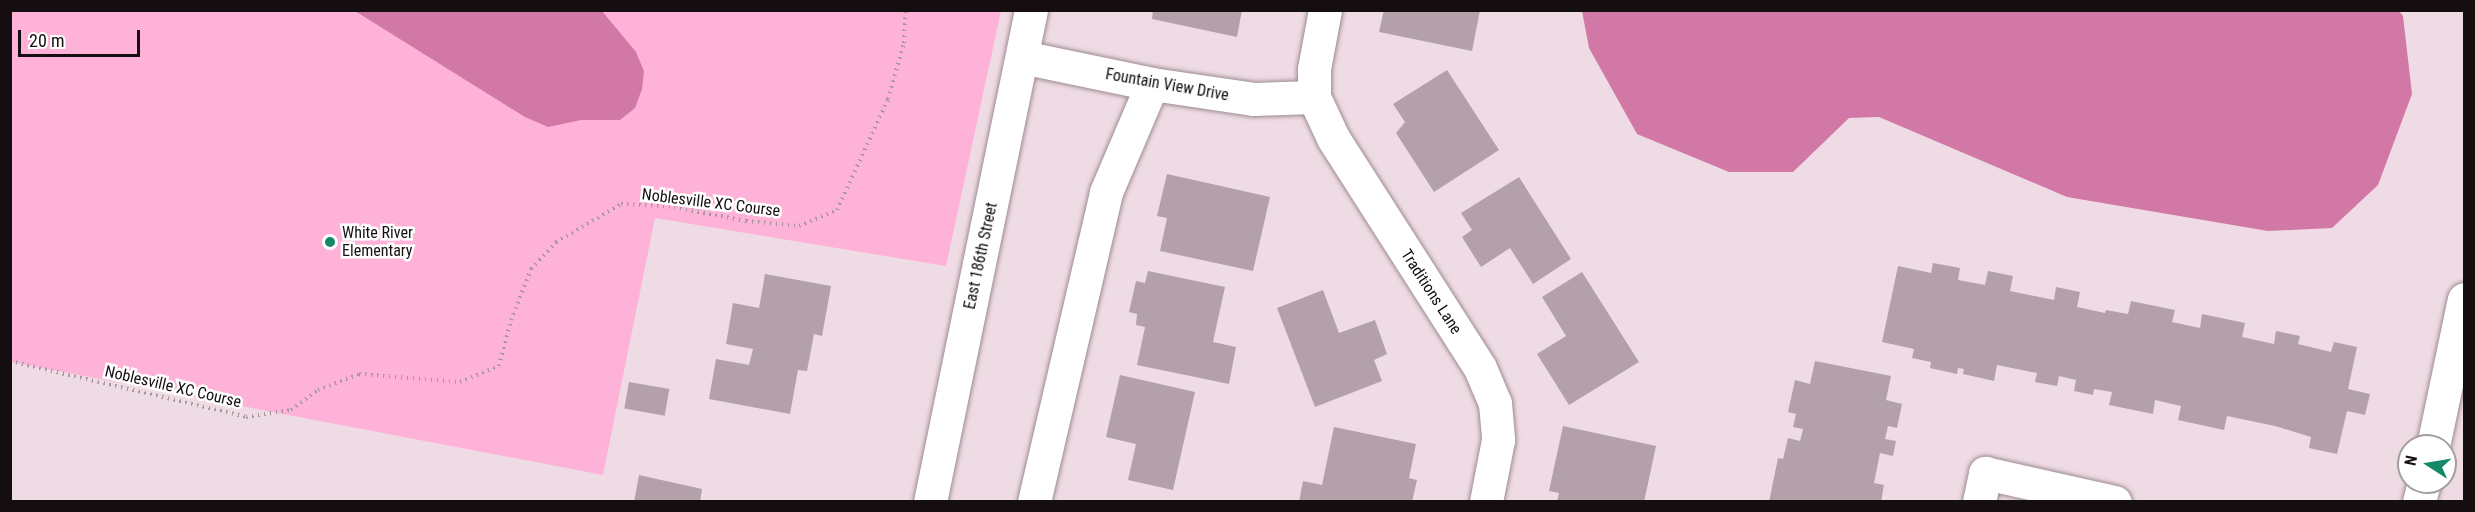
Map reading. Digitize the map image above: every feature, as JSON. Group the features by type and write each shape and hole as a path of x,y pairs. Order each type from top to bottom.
{"street":[{"name":"East 186th Street","path":"930,501 1031,10"},
{"path":"1314,97 1314,69 1325,10"},
{"name":"Fountain View Drive","path":"1022,57 1152,84 1253,99 1314,97"},
{"path":"1034,501 1106,192 1152,84"},
{"name":"Traditions Lane","path":"1314,97 1334,138 1480,368 1491,394 1498,440 1486,501"},
{"path":"2436,434 2464,299"},
{"path":"1979,501 1985,473 2115,501"}],"path":[{"name":"Noblesville XC Course","path":"10,361 246,417 291,410 318,390 359,374 460,382 499,366 511,320 531,269 556,242 621,204 674,207 746,221 798,225 837,210 888,99 904,43 906,10"}],"shaded area":[{"name":"White River Elementary","path":"10,11 1001,11 946,266 655,218 603,475 11,362"},
{"path":"355,11 602,11 636,52 644,71 642,89 635,108 620,120 581,120 548,127 525,117"},
{"path":"1582,11 2399,11 2403,16 2412,94 2378,185 2332,228 2268,231 2067,197 1879,117 1849,118 1793,172 1729,172 1637,134 1589,48"}],"building":[{"path":"1153,10 1242,10 1237,37 1152,19"},
{"path":"1384,10 1480,10 1472,51 1379,32"},
{"path":"1447,70 1499,150 1434,192 1396,133 1405,122 1393,104"},
{"path":"1167,174 1270,197 1253,271 1160,251 1167,218 1157,216"},
{"path":"1519,177 1571,259 1533,284 1510,248 1481,267 1462,237 1472,230 1461,213"},
{"path":"1933,263 1960,268 1958,280 1985,285 1988,271 2013,276 2010,291 2054,300 2056,287 2080,292 2077,307 2105,313 2106,310 2128,314 2131,301 2175,310 2172,322 2200,328 2202,314 2245,323 2242,337 2274,344 2276,331 2300,336 2298,344 2331,352 2334,342 2357,347 2348,389 2370,394 2365,415 2347,411 2337,454 2309,448 2311,437 2275,426 2227,416 2224,430 2178,420 2181,406 2155,400 2153,414 2109,405 2112,392 2094,389 2093,395 2074,391 2076,380 2059,376 2057,386 2035,382 2037,373 1997,365 1994,381 1963,374 1964,369 1958,368 1957,374 1930,368 1931,362 1912,358 1914,349 1882,342 1898,266 1931,273"},
{"path":"1148,271 1225,287 1213,342 1236,347 1229,384 1137,365 1145,327 1136,325 1137,314 1129,312 1136,281 1145,283"},
{"path":"1582,272 1639,362 1569,405 1537,354 1566,336 1542,297"},
{"path":"765,274 831,286 822,336 814,334 807,371 798,370 790,414 709,399 716,359 749,365 753,349 726,344 733,303 759,308"},
{"path":"1323,290 1339,333 1375,320 1387,354 1374,360 1382,381 1315,407 1277,308"},
{"path":"1815,361 1891,376 1886,400 1902,404 1897,428 1888,426 1885,439 1896,441 1893,456 1880,453 1874,483 1884,485 1881,502 1769,502 1778,458 1783,459 1788,438 1800,441 1803,429 1793,427 1796,414 1788,412 1795,380 1810,384"},
{"path":"1120,375 1195,392 1173,490 1128,480 1136,444 1106,437"},
{"path":"629,382 669,389 665,416 624,409"},
{"path":"1563,426 1656,446 1644,502 1557,502 1559,493 1549,491"},
{"path":"1334,427 1416,444 1409,478 1417,480 1412,502 1299,502 1303,481 1322,485"},
{"path":"639,475 702,489 700,502 634,502"}],"place":[{"name":"White River Elementary","path":"330,242"}]}
